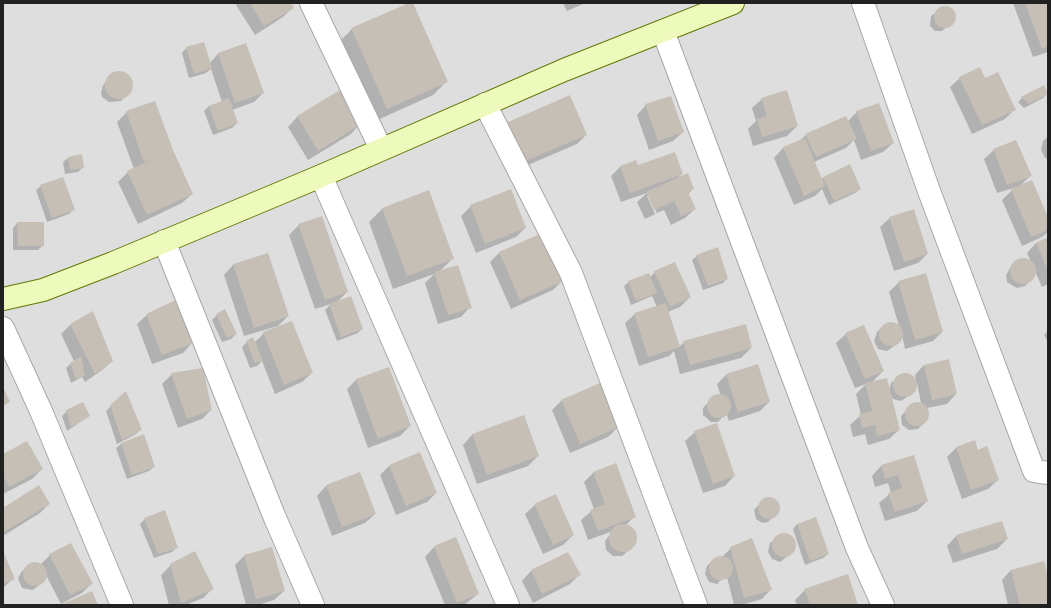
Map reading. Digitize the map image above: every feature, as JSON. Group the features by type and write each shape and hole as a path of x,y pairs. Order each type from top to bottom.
{"main road":[{"path":"3,299 43,290 164,241 321,176 564,70 733,3"}],"street":[{"path":"311,3 381,149"},
{"path":"863,3 929,191 1034,472 1048,474"},
{"path":"663,31 857,548 883,605"},
{"path":"485,104 571,273 696,605"},
{"path":"321,176 508,605"},
{"path":"164,241 275,518 313,605"},
{"path":"3,328 41,411 122,605"}],"shaded area":[{"path":"3,3 1048,3 1048,605 3,605"}],"building":[{"path":"250,3 291,3 294,8 264,26"},
{"path":"409,3 413,3 448,82 387,109 351,28"},
{"path":"1025,3 1048,3 1048,46 1042,49"},
{"path":"945,6 953,9 956,17 953,25 945,28 937,25 934,17 937,9"},
{"path":"204,42 212,68 194,74 186,47"},
{"path":"246,43 264,93 235,103 218,53"},
{"path":"980,67 985,78 998,72 1016,110 982,125 959,77"},
{"path":"119,71 129,75 133,85 129,95 119,99 109,95 105,85 109,75"},
{"path":"1044,85 1048,94 1029,104 1021,97"},
{"path":"340,90 361,124 318,151 297,116"},
{"path":"787,90 798,126 762,137 757,119 767,116 761,98"},
{"path":"570,95 587,135 523,162 506,123"},
{"path":"671,96 684,132 658,141 645,104"},
{"path":"229,98 238,123 218,131 209,106"},
{"path":"155,101 173,150 193,194 147,215 127,171 157,157 144,162 126,111"},
{"path":"879,103 894,143 871,151 856,111"},
{"path":"846,116 857,139 816,157 805,134"},
{"path":"805,138 825,186 804,196 783,147"},
{"path":"1016,140 1032,176 1007,185 993,149"},
{"path":"675,152 683,174 630,193 620,166 636,160 638,165"},
{"path":"82,154 84,168 70,170 68,157"},
{"path":"850,164 861,189 834,201 823,177"},
{"path":"688,173 694,189 688,192 696,209 681,216 674,201 654,210 646,192"},
{"path":"63,177 75,210 52,218 40,185"},
{"path":"1032,180 1048,217 1048,230 1031,237 1011,189"},
{"path":"511,189 526,228 485,244 470,205"},
{"path":"429,190 454,259 407,276 382,208"},
{"path":"914,209 928,254 904,262 889,217"},
{"path":"322,216 348,292 325,300 298,224"},
{"path":"17,222 44,222 44,246 18,246"},
{"path":"542,233 564,281 520,300 499,252"},
{"path":"1048,237 1048,271 1036,243"},
{"path":"718,247 728,279 708,286 696,255"},
{"path":"268,253 289,316 254,328 233,264"},
{"path":"1023,258 1032,262 1036,271 1032,280 1023,284 1014,280 1010,271 1014,262"},
{"path":"675,262 691,297 670,307 654,271"},
{"path":"458,265 472,308 448,315 434,272"},
{"path":"649,273 657,293 636,301 628,281"},
{"path":"926,273 943,332 915,340 898,281"},
{"path":"351,296 363,329 341,337 329,304"},
{"path":"178,299 194,343 162,355 146,314"},
{"path":"666,303 680,347 648,357 634,313"},
{"path":"225,309 237,334 227,338 216,314"},
{"path":"93,311 113,361 95,374 70,324"},
{"path":"292,321 313,373 284,385 263,332"},
{"path":"891,322 900,325 903,334 900,343 891,346 882,343 879,334 882,325"},
{"path":"746,324 752,348 690,365 683,341"},
{"path":"864,325 884,371 865,379 845,333"},
{"path":"253,337 263,361 255,363 246,341"},
{"path":"81,356 85,376 76,379 70,363"},
{"path":"949,359 957,394 932,400 924,365"},
{"path":"758,364 770,402 738,412 726,374"},
{"path":"389,367 411,426 378,439 356,379"},
{"path":"203,368 212,410 187,419 171,373"},
{"path":"905,373 914,376 917,385 914,394 905,397 896,394 893,385 896,376"},
{"path":"887,378 900,430 877,436 875,425 862,428 859,414 872,411 865,383"},
{"path":"600,383 619,427 580,444 561,400"},
{"path":"3,387 10,402 3,406"},
{"path":"126,391 142,430 122,440 110,405"},
{"path":"719,394 724,395 730,401 730,411 724,417 719,418 714,417 708,411 707,406 708,401 714,395"},
{"path":"83,402 90,416 71,427 66,410"},
{"path":"917,402 926,405 929,414 926,423 917,426 908,423 905,414 908,405"},
{"path":"524,415 539,456 487,475 472,434"},
{"path":"717,423 735,476 713,484 694,431"},
{"path":"144,434 155,467 132,475 121,443"},
{"path":"975,440 978,450 987,446 999,480 971,490 956,447"},
{"path":"27,441 43,469 9,487 3,475 3,454"},
{"path":"420,452 437,493 406,506 389,465"},
{"path":"914,455 928,501 895,512 888,493 902,488 898,475 885,479 881,465"},
{"path":"616,463 636,517 598,531 590,510 605,504 593,472"},
{"path":"360,472 376,514 342,527 326,485"},
{"path":"39,485 50,504 4,532 3,508"},
{"path":"556,494 574,535 553,545 534,504"},
{"path":"769,497 777,500 780,508 777,516 769,519 761,516 758,508 761,500"},
{"path":"165,510 178,548 158,554 144,518"},
{"path":"816,517 829,554 810,561 797,524"},
{"path":"1002,521 1008,539 962,554 956,535"},
{"path":"623,524 633,528 637,538 633,548 623,552 613,548 609,538 613,528"},
{"path":"784,533 793,536 796,545 793,554 784,557 775,554 772,545 775,536"},
{"path":"456,537 479,594 457,603 434,546"},
{"path":"752,538 772,590 744,598 730,547"},
{"path":"71,543 93,584 70,595 49,554"},
{"path":"272,547 285,591 256,599 244,555"},
{"path":"3,551 15,579 3,584"},
{"path":"195,551 214,589 181,603 170,564"},
{"path":"568,552 581,575 542,594 531,570"},
{"path":"721,556 730,559 733,568 730,577 721,580 712,577 709,568 712,559"},
{"path":"1044,561 1048,575 1048,605 1020,605 1011,570"},
{"path":"35,562 44,565 47,574 44,583 35,586 26,583 23,574 26,565"},
{"path":"848,574 858,605 810,605 804,589"},
{"path":"92,591 98,605 60,605"}]}
